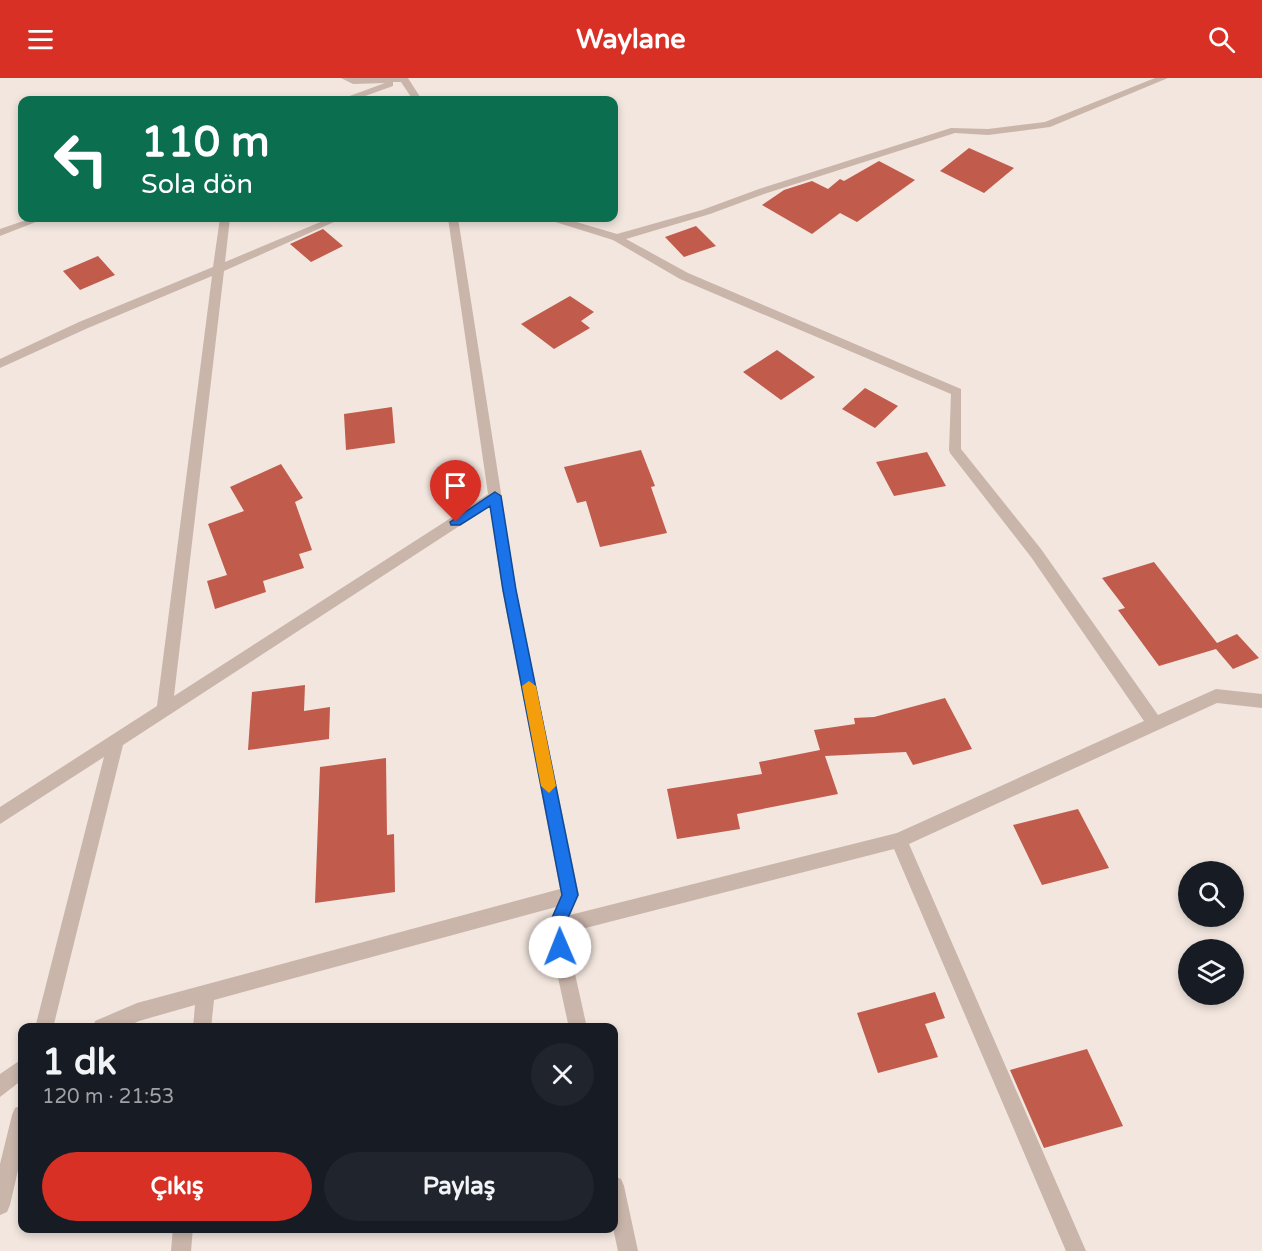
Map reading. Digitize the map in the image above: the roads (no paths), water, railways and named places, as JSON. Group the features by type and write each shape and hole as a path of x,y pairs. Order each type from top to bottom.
{"street":[{"path":"346,78 353,81 406,78"},
{"path":"358,96 406,78"},
{"path":"406,78 415,96"},
{"path":"617,238 706,212 763,191 954,130 988,132 1047,125 1163,78"},
{"path":"0,233 30,222"},
{"path":"164,711 224,222"},
{"path":"0,364 175,284 328,222"},
{"path":"454,222 509,590 570,895 556,927 577,1023"},
{"path":"566,222 617,238 684,276 957,392 954,450 1036,553 1155,724"},
{"path":"0,816 495,496"},
{"path":"556,927 899,840 1216,696 1262,701"},
{"path":"45,1023 116,743"},
{"path":"899,840 1076,1251"},
{"path":"113,1023 137,1012 570,895"},
{"path":"203,1023 206,993"},
{"path":"0,1087 18,1071"},
{"path":"0,1205 18,1131"},
{"path":"618,1205 628,1251"},
{"path":"181,1251 183,1233"}]}
